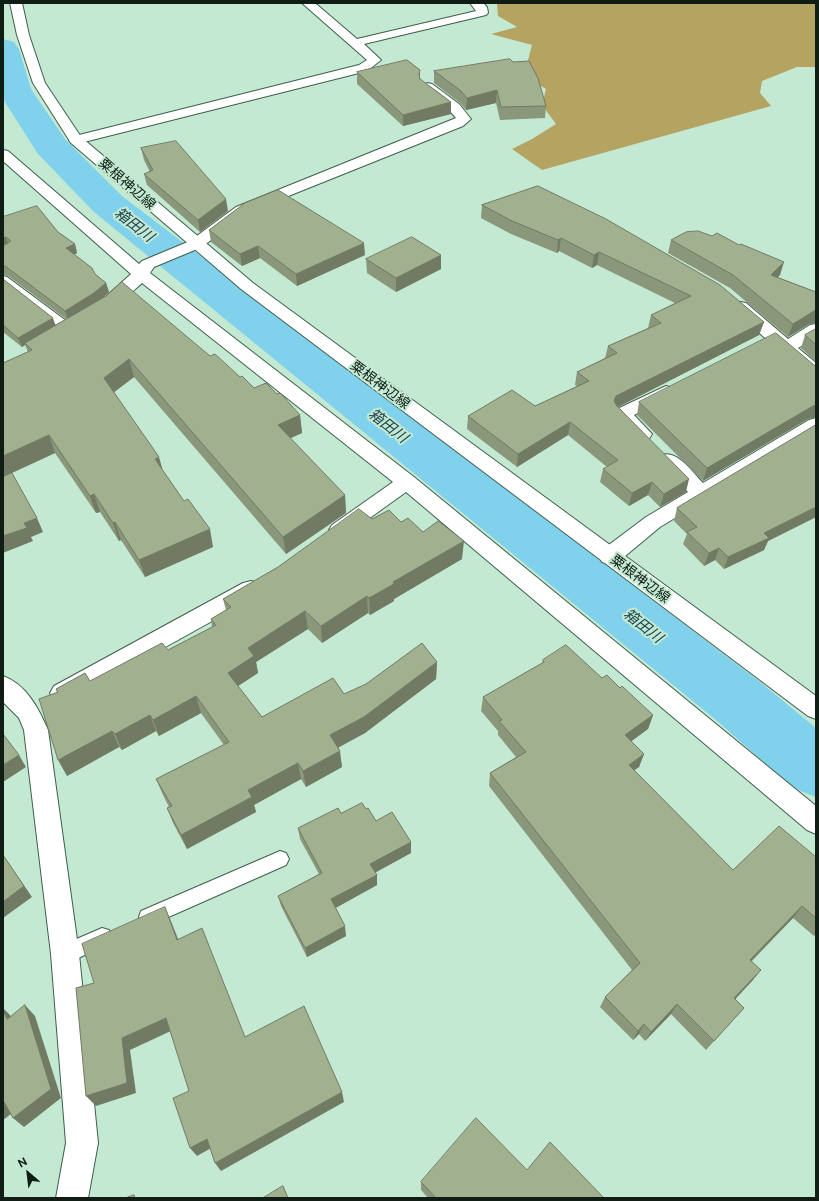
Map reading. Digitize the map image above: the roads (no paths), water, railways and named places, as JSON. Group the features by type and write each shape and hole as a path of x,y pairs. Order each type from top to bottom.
{"street":[{"name":"粟根神辺線","path":"16,3 23,35 39,83 76,140 193,245 816,709"},
{"path":"76,140 363,68 375,60 354,44 308,3"},
{"path":"354,44 482,13 481,7 476,3"},
{"path":"74,326 104,308 132,284 145,269 193,245 241,210 458,123 464,119 454,107 426,86"},
{"path":"3,154 407,482 816,822"},
{"path":"729,297 774,342 816,373"},
{"path":"774,342 816,329"},
{"path":"684,382 622,414 701,492"},
{"path":"610,556 653,522 816,424"},
{"path":"324,541 407,482"},
{"path":"28,712 265,581"},
{"path":"3,686 28,712 36,730 64,954 82,1143 72,1198"}],"lane":[{"path":"3,279 74,326"},
{"path":"64,954 280,859"}],"waterway":[{"name":"箱田川","path":"3,49 14,89 51,146 108,204 738,701 816,768"}]}
